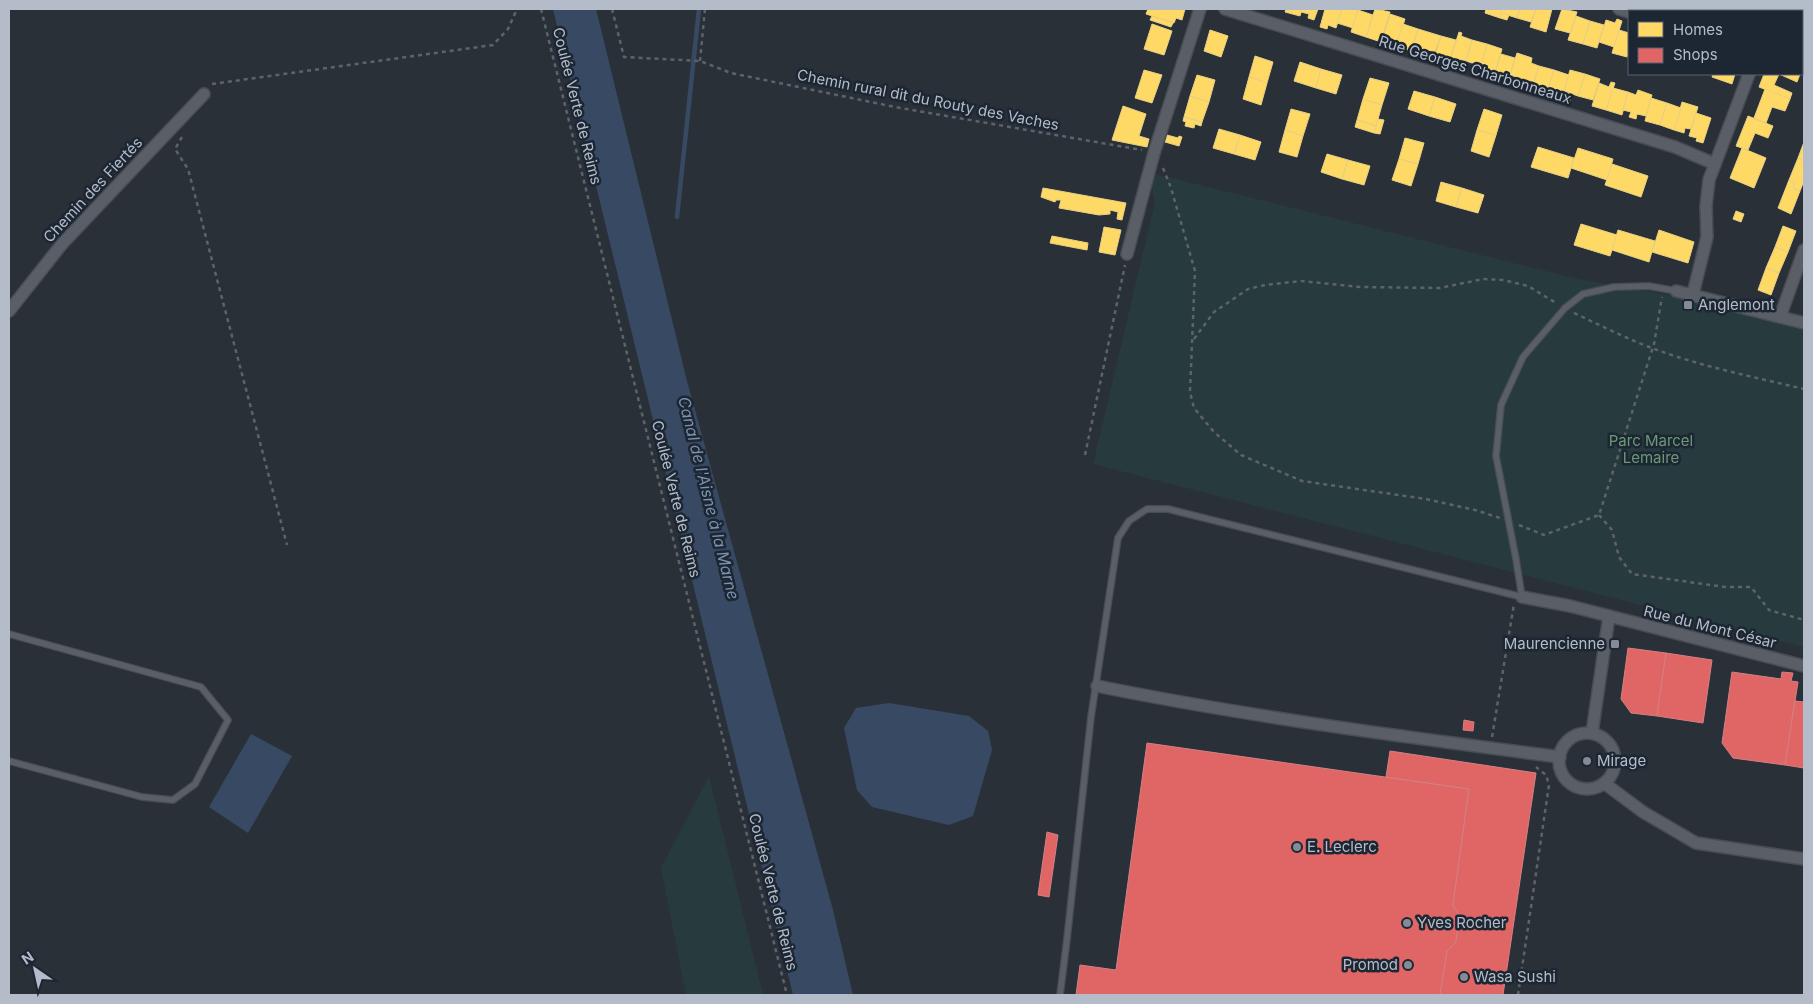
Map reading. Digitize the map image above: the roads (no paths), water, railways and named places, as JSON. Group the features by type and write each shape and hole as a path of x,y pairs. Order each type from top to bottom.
{"street":[{"path":"1127,254 1154,153 1200,9"},
{"name":"Rue Georges Charbonneaux","path":"1225,9 1675,147 1715,164"},
{"path":"1693,294 1707,237 1706,193 1708,180 1750,75"},
{"name":"Chemin des Fiertés","path":"9,310 62,244 204,94"},
{"path":"1780,317 1804,250"},
{"path":"1676,291 1804,323"},
{"name":"Rue du Mont César","path":"1519,596 1570,606 1804,666"},
{"path":"1592,733 1609,616"},
{"path":"1097,686 1156,698 1379,733 1560,757"},
{"path":"1583,733 1592,733 1608,742 1613,750 1614,768 1604,783 1590,788 1575,786 1563,774 1560,757 1568,741 1583,733"},
{"path":"1604,783 1643,812 1696,843 1804,859"}],"lane":[{"path":"1060,995 1068,939 1091,717 1118,538 1129,521 1147,509 1168,509 1519,596 1509,522 1496,456 1501,405 1523,357 1565,308 1582,294 1614,287 1649,286 1676,291"},
{"path":"9,634 200,687 228,720 195,784 172,800 142,797 9,761"}],"water":[{"name":"Canal de l'Aisne à la Marne","path":"553,9 596,9 687,381 833,910 853,995 793,995"},
{"path":"889,703 969,716 988,731 992,750 973,816 949,825 872,807 857,790 844,728 856,708"},
{"path":"251,734 292,756 248,833 209,807"}],"waterway":[{"path":"677,217 699,9"}],"place":[{"name":"Anglemont","path":"1688,305"},
{"name":"Maurencienne","path":"1615,644"},
{"name":"Mirage","path":"1587,761"},
{"name":"E. Leclerc","path":"1297,847"},
{"name":"Yves Rocher","path":"1407,923"},
{"name":"Promod","path":"1408,965"},
{"name":"Wasa Sushi","path":"1464,977"}],"park label":[{"name":"Parc Marcel Lemaire","path":"1651,450"}]}
